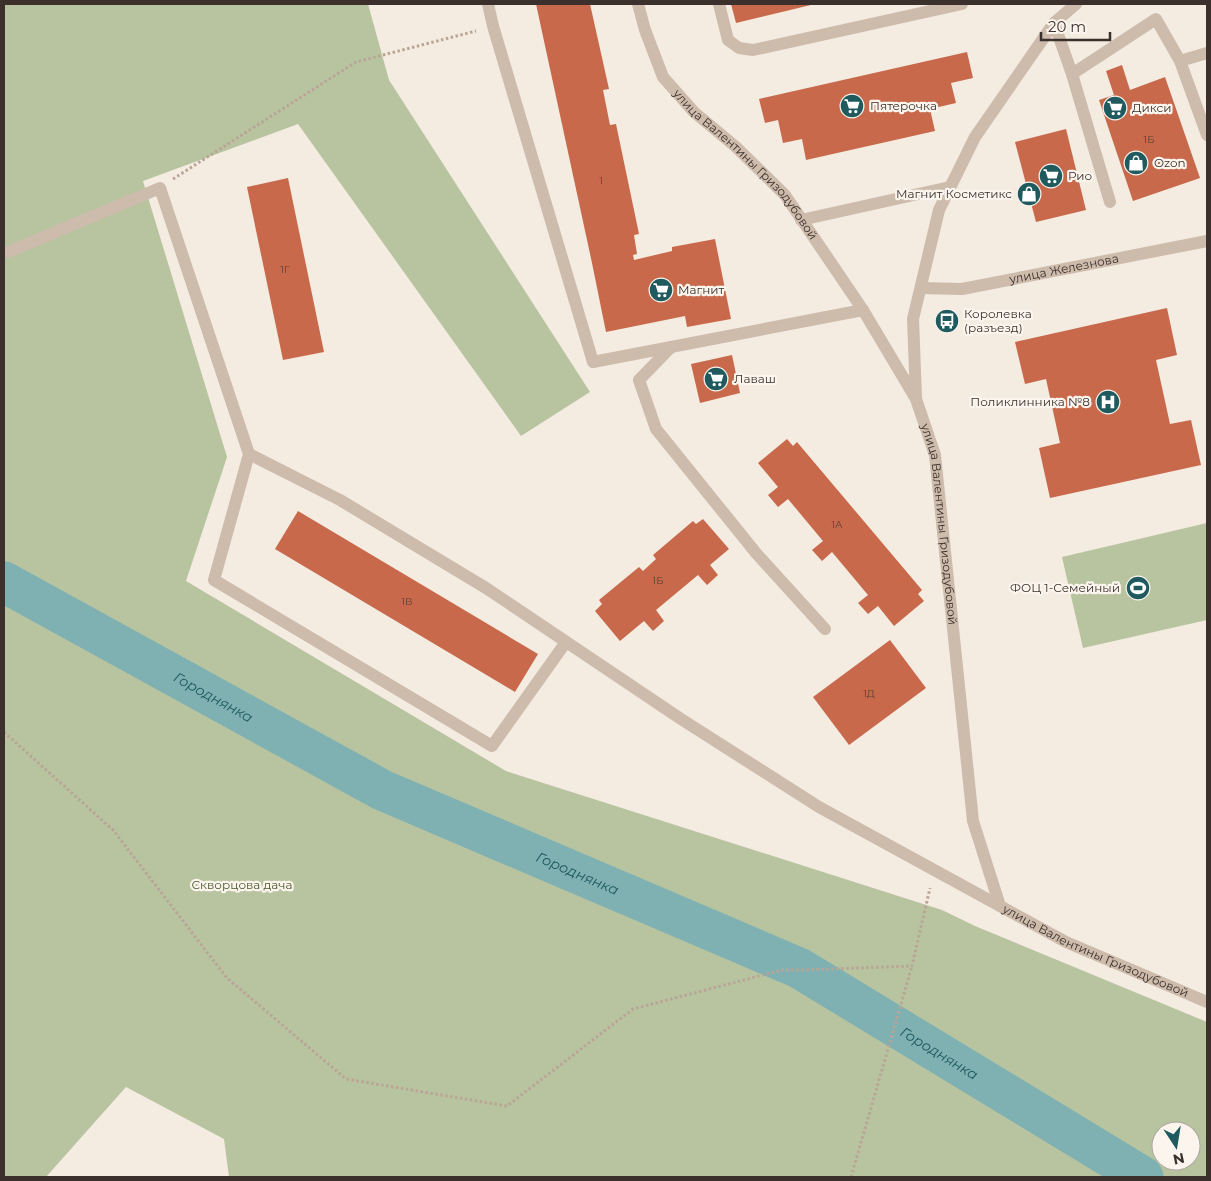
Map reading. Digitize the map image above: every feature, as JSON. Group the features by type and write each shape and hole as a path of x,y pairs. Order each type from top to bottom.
{"street":[{"path":"488,4 593,362 863,310"},
{"name":"улица Валентины Гризодубовой","path":"638,4 645,30 664,77 694,112 736,147 784,195 863,310 916,399 935,455 973,821 1000,906 1066,942 1207,1002"},
{"path":"719,4 728,40 739,48 754,50 962,4"},
{"path":"916,399 913,319 938,210 975,137 1054,23 1076,4"},
{"path":"1072,74 1156,19 1180,61 1207,135"},
{"path":"1054,23 1072,74 1110,202"},
{"path":"1180,61 1207,54"},
{"path":"801,220 950,187"},
{"path":"8,252 160,188 249,454 214,580 492,746 566,642"},
{"name":"улица Железнова","path":"921,288 962,289 1207,241"},
{"path":"671,347 638,380 656,429 756,552 825,629"},
{"path":"249,454 340,500 486,588 819,807 1000,906"}],"path":[{"path":"160,188 356,62 493,26"},
{"path":"4,732 113,830 227,978 346,1079 507,1106 633,1009 782,970 912,966"},
{"path":"851,1177 912,966 934,870"}],"green space":[{"name":"Скворцова дача","path":"4,4 368,4 389,80 590,392 521,436 298,124 143,181 227,457 186,581 506,771 942,910 975,926 1207,1022 1207,1177 229,1177 224,1139 126,1087 46,1177 4,1177"},
{"name":"ФОЦ 1-Семейный","path":"1207,523 1207,620 1083,648 1062,557"}],"building":[{"path":"536,4 590,4 609,89 603,90 610,125 616,124 639,234 634,235 637,254 633,255 634,260 672,251 672,247 715,239 731,319 687,327 685,316 606,332"},
{"path":"731,4 815,4 736,23"},
{"name":"Пятерочка","path":"967,52 973,78 951,83 956,103 930,109 935,131 806,160 802,139 783,143 778,120 765,123 759,99"},
{"path":"1122,65 1130,90 1165,77 1200,178 1133,201 1099,100 1114,95 1106,71"},
{"name":"Рио","path":"1066,129 1086,210 1036,222 1015,142"},
{"path":"288,178 324,352 283,360 247,187"},
{"name":"Поликлинника №8","path":"1167,308 1177,355 1156,360 1170,424 1191,420 1201,465 1050,498 1039,448 1060,443 1046,379 1025,384 1015,342"},
{"name":"Лаваш","path":"732,355 740,393 700,403 691,364"},
{"path":"787,439 793,446 797,442 922,590 918,594 924,601 894,626 878,606 868,614 858,603 868,595 832,552 822,561 812,550 823,541 788,499 778,507 768,495 778,487 758,463"},
{"path":"298,511 538,654 515,692 275,549"},
{"path":"703,519 729,549 710,565 718,575 707,585 698,575 656,610 664,621 653,631 644,621 620,641 595,611 602,604 599,600 639,567 643,571 656,559 653,555 693,521 696,524"},
{"path":"890,640 926,688 849,745 813,697"}],"waterway":[{"name":"Городнянка","path":"4,582 382,790 799,968 1143,1177"}],"place":[{"name":"Пятерочка","path":"852,106"},
{"name":"Дикси","path":"1115,108"},
{"name":"Ozon","path":"1136,163"},
{"name":"Рио","path":"1051,176"},
{"name":"Магнит Косметикс","path":"1029,194"},
{"name":"Магнит","path":"661,290"},
{"name":"Королевка (разъезд)","path":"947,321"},
{"name":"Лаваш","path":"716,379"},
{"name":"Поликлинника №8","path":"1108,402"},
{"name":"ФОЦ 1-Семейный","path":"1138,588"}]}
